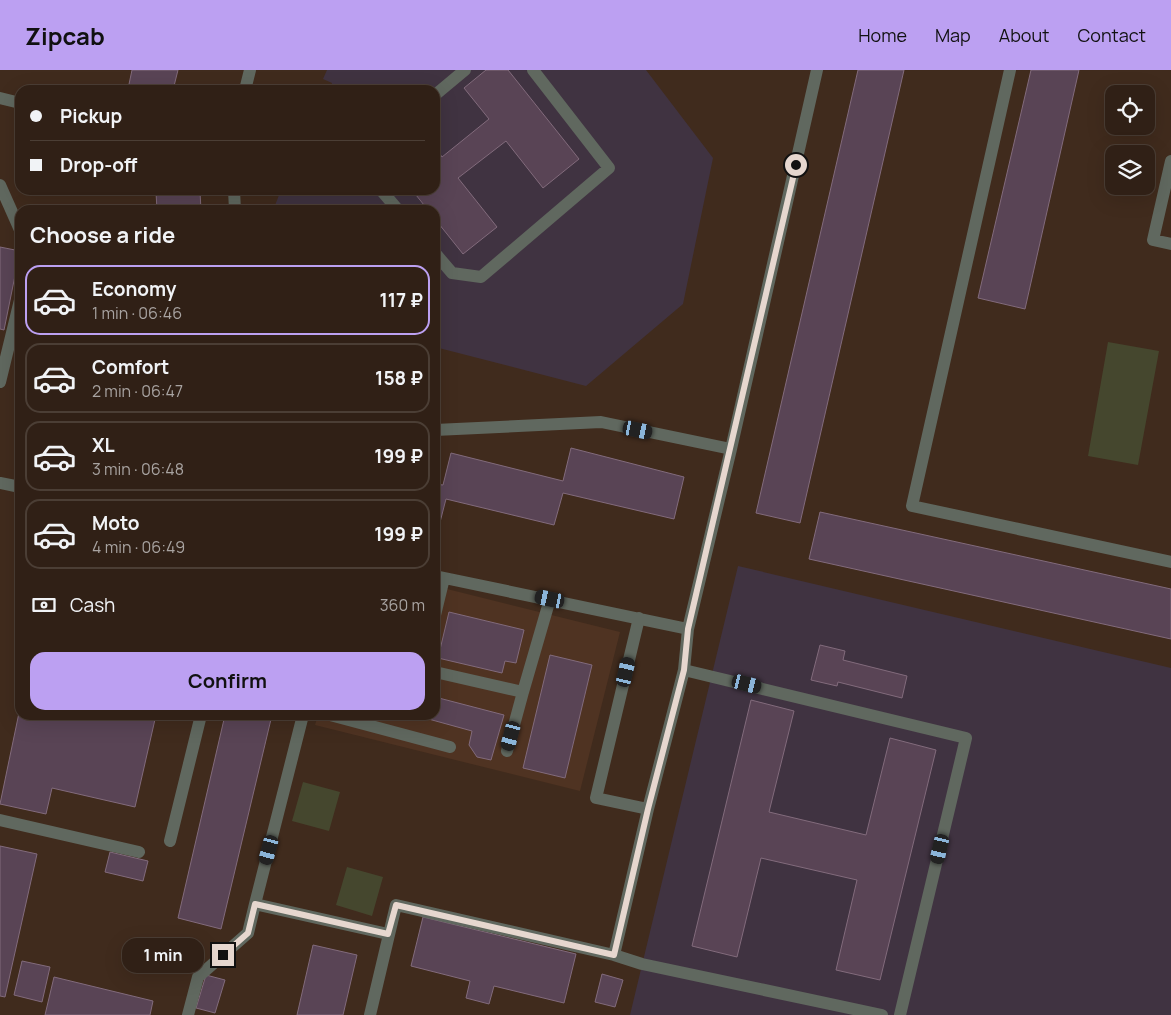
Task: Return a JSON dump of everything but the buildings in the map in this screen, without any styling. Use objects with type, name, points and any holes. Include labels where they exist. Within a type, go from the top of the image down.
[{"type":"lane","points":[[246,85],[250,70]]},
{"type":"lane","points":[[440,91],[465,70]]},
{"type":"lane","points":[[440,259],[452,273],[480,277],[609,168],[533,70]]},
{"type":"lane","points":[[614,955],[648,809],[684,670],[688,629],[817,70]]},
{"type":"lane","points":[[1010,70],[912,506],[1171,562]]},
{"type":"lane","points":[[0,98],[15,102]]},
{"type":"lane","points":[[1171,161],[1153,240],[1171,244]]},
{"type":"lane","points":[[0,185],[15,219]]},
{"type":"lane","points":[[385,195],[394,205]]},
{"type":"lane","points":[[0,382],[15,320]]},
{"type":"lane","points":[[440,430],[601,422],[731,449]]},
{"type":"lane","points":[[0,483],[15,486]]},
{"type":"lane","points":[[440,577],[688,629]]},
{"type":"lane","points":[[507,751],[550,599]]},
{"type":"lane","points":[[639,618],[596,798],[648,809]]},
{"type":"lane","points":[[684,670],[966,738],[900,1015]]},
{"type":"lane","points":[[440,673],[523,692]]},
{"type":"lane","points":[[170,841],[200,720]]},
{"type":"lane","points":[[188,1015],[198,977],[248,933],[302,720]]},
{"type":"lane","points":[[349,720],[450,747]]},
{"type":"lane","points":[[0,820],[139,852]]},
{"type":"lane","points":[[255,904],[388,934]]},
{"type":"lane","points":[[370,1015],[396,905],[614,955],[642,964],[882,1015]]},
{"type":"shaded area","points":[[327,70],[646,70],[713,158],[683,304],[586,386],[440,348],[440,205],[275,205],[279,195],[440,195],[440,85],[331,85],[332,83],[323,79]]},
{"type":"shaded area","points":[[738,566],[1171,668],[1171,1015],[630,1015]]},
{"type":"shaded area","points":[[440,587],[620,632],[580,791],[315,725],[316,720],[440,720]]},
{"type":"green space","points":[[1108,342],[1159,351],[1138,465],[1088,456]]},
{"type":"green space","points":[[303,782],[340,792],[329,831],[292,821]]},
{"type":"green space","points":[[347,867],[383,877],[372,916],[336,905]]},
{"type":"route","points":[[223,955],[248,933],[255,904],[388,934],[396,905],[614,955],[648,809],[684,670],[688,629],[796,165]]}]
